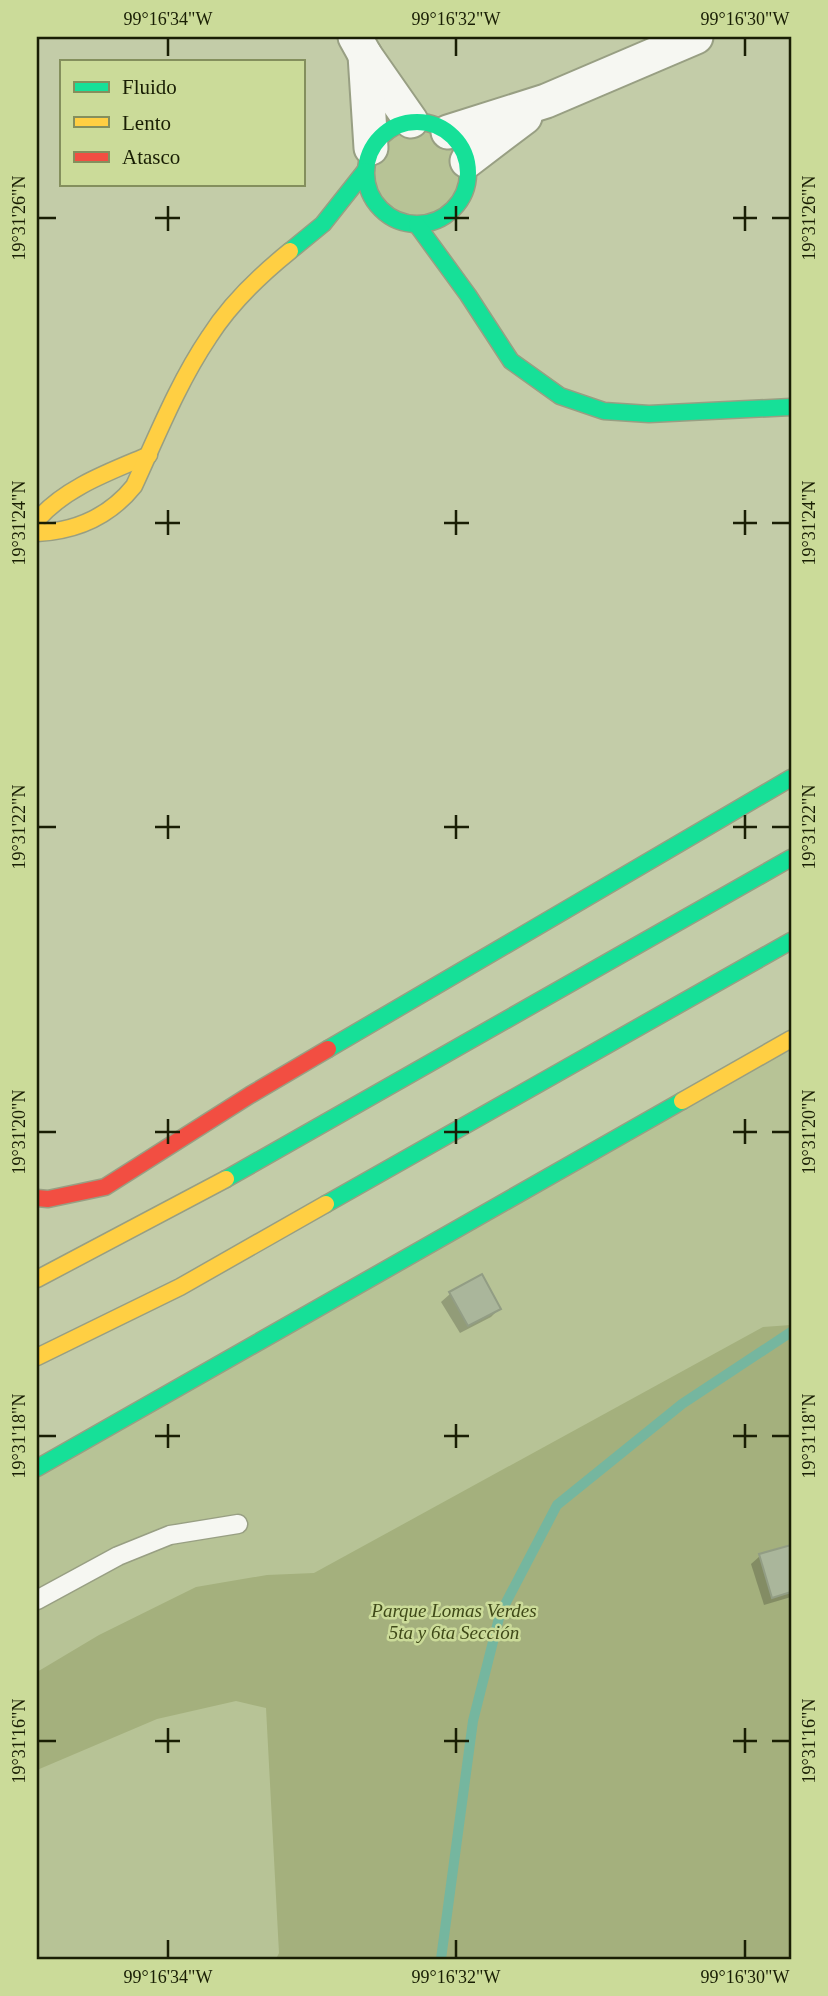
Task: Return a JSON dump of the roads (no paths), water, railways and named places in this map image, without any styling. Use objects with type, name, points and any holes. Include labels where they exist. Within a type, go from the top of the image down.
[{"type":"main road","points":[[37,533],[71,529],[90,522],[125,498],[134,486],[182,384],[209,336],[256,279],[323,224],[387,130],[411,121],[428,122],[448,132],[459,143],[467,161],[468,179],[455,215],[417,225],[378,214],[368,193],[368,159]]},
{"type":"main road","points":[[323,224],[347,220]]},
{"type":"main road","points":[[417,225],[468,295],[511,361],[561,396],[604,411],[649,414],[791,407]]},
{"type":"main road","points":[[462,258],[468,295]]},
{"type":"main road","points":[[37,520],[57,500],[75,488],[149,455]]},
{"type":"main road","points":[[37,1198],[48,1199],[105,1186],[250,1095],[791,778]]},
{"type":"main road","points":[[37,1279],[184,1203],[791,858]]},
{"type":"main road","points":[[37,1357],[192,1280],[791,941]]},
{"type":"main road","points":[[37,1468],[791,1039]]},
{"type":"street","points":[[448,132],[546,101],[696,37]]},
{"type":"street","points":[[360,46],[411,121]]},
{"type":"street","points":[[360,46],[368,159]]},
{"type":"street","points":[[467,161],[546,101]]},
{"type":"lane","points":[[37,1600],[118,1556],[170,1535],[238,1524]]},
{"type":"waterway","points":[[441,1959],[473,1721],[500,1614],[557,1505],[682,1404],[791,1332]]},
{"type":"park label","name":"Parque Lomas Verdes 5ta y 6ta Sección","points":[[454,1621]]}]
